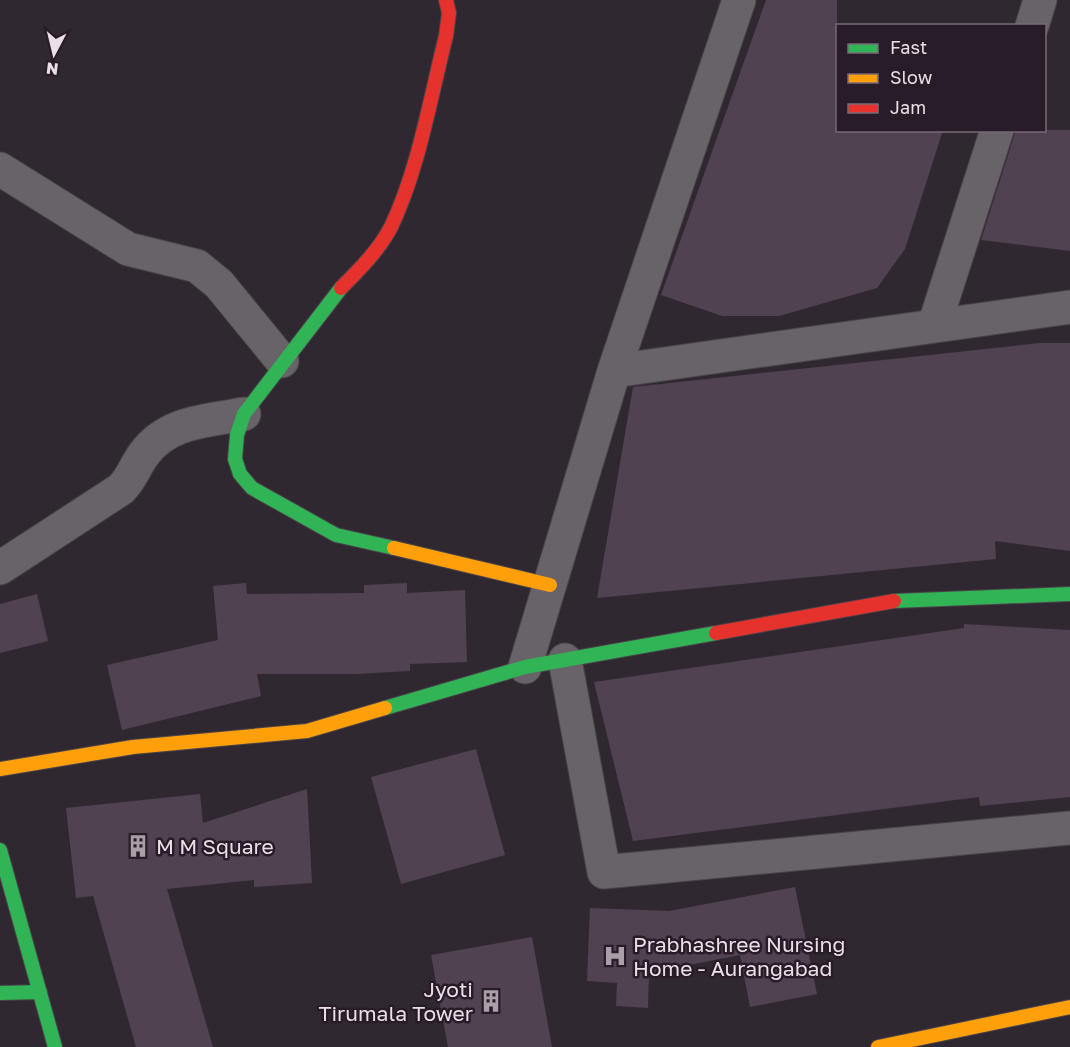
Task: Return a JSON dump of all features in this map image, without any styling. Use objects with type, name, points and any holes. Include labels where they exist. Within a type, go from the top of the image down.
[{"type":"street","points":[[446,0],[449,13],[446,36],[409,180],[390,228],[366,263],[333,296],[244,414],[235,459],[240,474],[252,488],[336,536],[550,585]]},
{"type":"street","points":[[525,667],[614,371],[739,0]]},
{"type":"street","points":[[1033,24],[1040,0]]},
{"type":"street","points":[[934,326],[996,132]]},
{"type":"street","points":[[0,169],[128,249],[197,266],[219,284],[282,361]]},
{"type":"street","points":[[614,371],[1070,307]]},
{"type":"street","points":[[0,568],[122,489],[156,438],[174,427],[244,414]]},
{"type":"street","points":[[0,769],[133,747],[307,731],[525,667],[899,600],[1070,594]]},
{"type":"street","points":[[566,660],[604,872],[1070,828]]},
{"type":"street","points":[[0,850],[55,1047]]},
{"type":"street","points":[[0,993],[40,992]]},
{"type":"street","points":[[878,1047],[1070,1007]]},
{"type":"building","points":[[766,0],[837,0],[836,132],[942,132],[905,249],[877,288],[779,316],[722,316],[661,295]]},
{"type":"building","points":[[1070,130],[1070,251],[981,240],[1015,132]]},
{"type":"building","points":[[1040,343],[1070,343],[1070,551],[995,541],[996,559],[597,598],[633,387]]},
{"type":"building","points":[[246,583],[247,594],[364,593],[364,585],[407,583],[407,593],[465,590],[467,662],[410,664],[410,671],[356,674],[257,674],[261,696],[122,730],[107,665],[218,640],[213,586]]},
{"type":"building","points":[[37,594],[48,641],[0,653],[0,604]]},
{"type":"building","points":[[964,624],[1070,630],[1070,797],[980,806],[979,797],[633,841],[594,682],[964,628]]},
{"type":"building","points":[[476,749],[505,855],[401,884],[371,777]]},
{"type":"building","points":[[307,789],[312,883],[254,887],[254,880],[167,889],[213,1047],[136,1047],[93,896],[76,898],[66,808],[200,794],[203,823]]},
{"type":"building","points":[[795,887],[817,994],[750,1007],[740,955],[649,973],[648,1008],[616,1006],[617,983],[587,981],[590,908],[669,911]]},
{"type":"building","name":"Jyoti Tirumala Tower","points":[[532,937],[552,1047],[448,1047],[431,955]]},
{"type":"traffic: fast","points":[[341,288],[244,414],[237,435],[235,459],[240,474],[252,488],[336,535],[394,548]]},
{"type":"traffic: fast","points":[[894,601],[1070,594]]},
{"type":"traffic: fast","points":[[385,708],[525,667],[716,633]]},
{"type":"traffic: fast","points":[[0,850],[55,1047]]},
{"type":"traffic: fast","points":[[0,993],[40,992]]},
{"type":"traffic: slow","points":[[394,548],[550,585]]},
{"type":"traffic: slow","points":[[0,769],[133,747],[307,731],[385,708]]},
{"type":"traffic: slow","points":[[878,1047],[1070,1007]]},
{"type":"traffic: jam","points":[[341,288],[381,244],[401,204],[429,109],[446,36],[449,13],[446,0]]},
{"type":"traffic: jam","points":[[716,633],[894,601]]},
{"type":"place","name":"M M Square","points":[[138,846]]},
{"type":"place","name":"Prabhashree Nursing Home - Aurangabad","points":[[615,956]]},
{"type":"place","name":"Jyoti Tirumala Tower","points":[[491,1001]]}]
